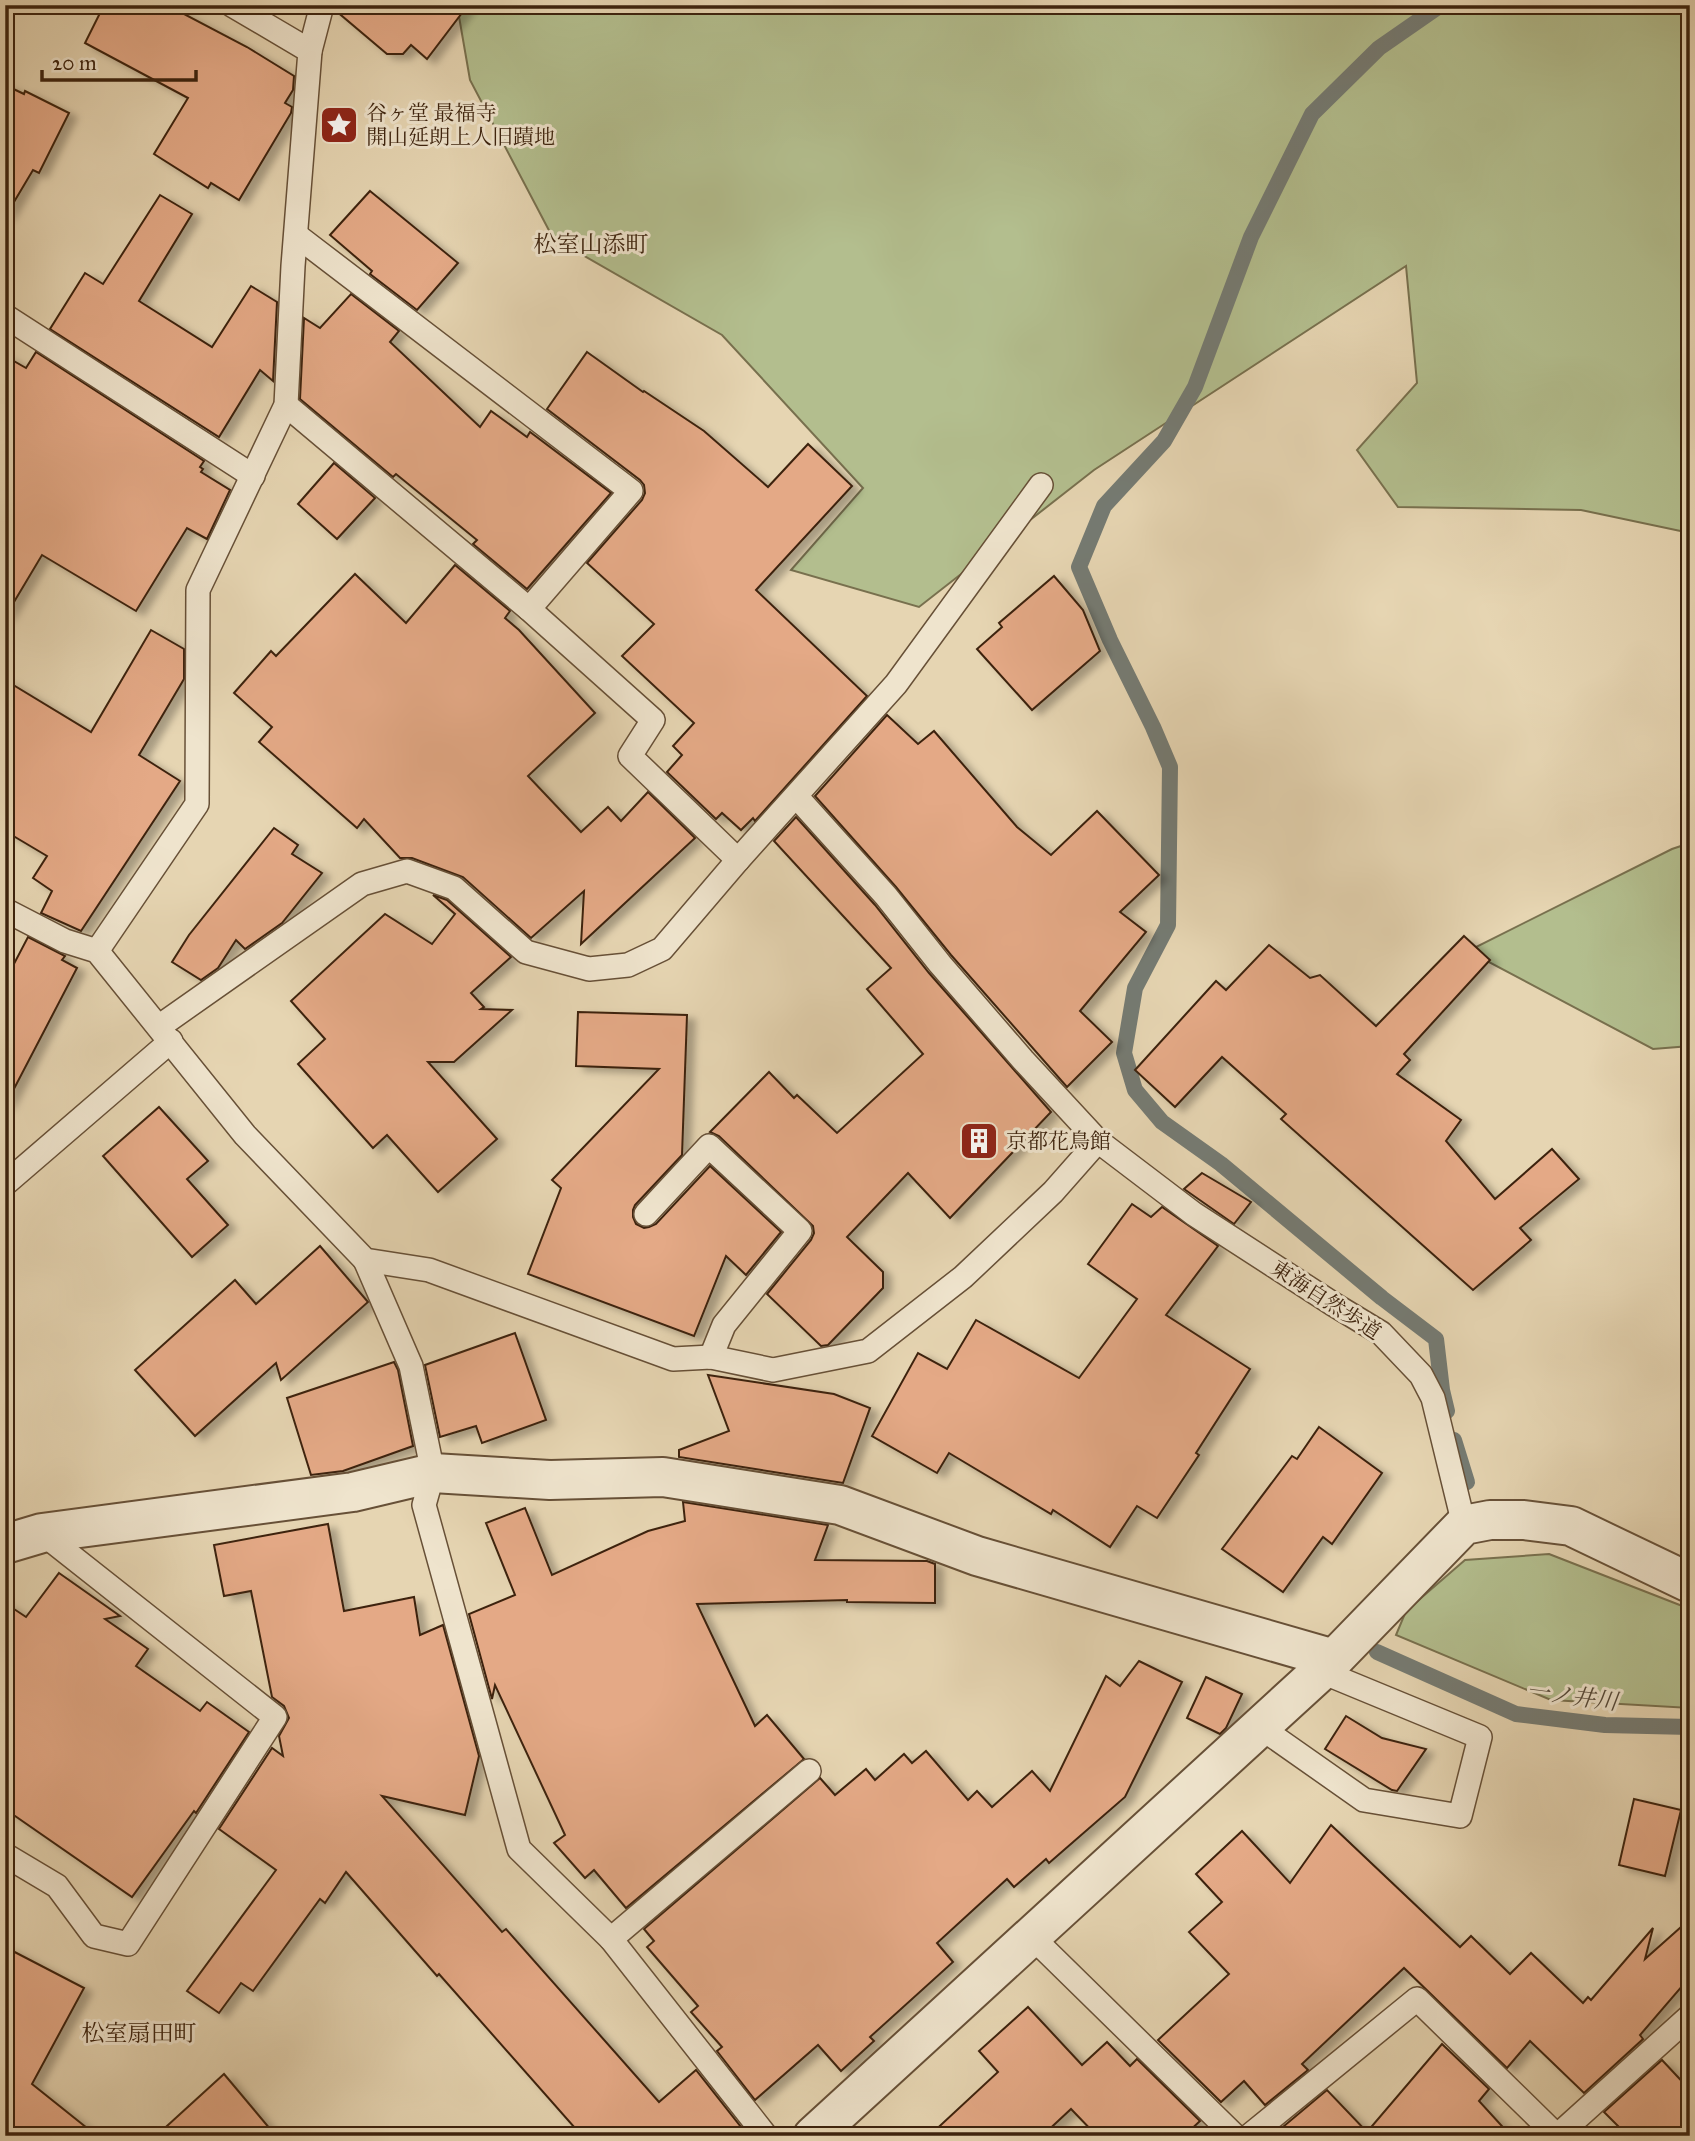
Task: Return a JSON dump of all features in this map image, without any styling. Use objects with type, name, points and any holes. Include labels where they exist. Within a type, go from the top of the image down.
[{"type":"street","points":[[5,1544],[43,1533],[353,1492],[433,1473],[550,1480],[663,1476],[840,1505],[978,1556],[1327,1665]]},
{"type":"street","points":[[813,2136],[1327,1665],[1464,1525],[1490,1520],[1524,1520],[1571,1527],[1690,1583]]},
{"type":"street","points":[[5,1562],[43,1533]]},
{"type":"lane","points":[[232,5],[310,51]]},
{"type":"lane","points":[[97,951],[198,804],[198,590],[286,405],[310,51],[322,5]]},
{"type":"lane","points":[[296,235],[631,491],[529,609]]},
{"type":"lane","points":[[5,316],[253,476]]},
{"type":"lane","points":[[286,405],[529,609],[653,720],[630,756],[738,860]]},
{"type":"lane","points":[[5,1184],[165,1034],[362,884],[407,871],[454,888],[526,952],[589,969],[628,965],[662,949],[896,684],[1041,485]]},
{"type":"lane","name":"東海自然歩道","points":[[796,796],[886,896],[940,964],[1023,1060],[1098,1141],[1194,1214],[1381,1333],[1421,1375],[1433,1398],[1464,1525]]},
{"type":"lane","points":[[5,910],[65,941],[97,951],[246,1135],[365,1260],[411,1366],[433,1473],[424,1504],[519,1849],[611,1939],[766,2136]]},
{"type":"lane","points":[[365,1260],[429,1270],[673,1359],[710,1357],[773,1370],[868,1351],[963,1277],[1053,1192],[1098,1141]]},
{"type":"lane","points":[[646,1214],[709,1146],[800,1231],[724,1325],[710,1357]]},
{"type":"lane","points":[[5,1855],[57,1886],[94,1936],[128,1944],[275,1717],[43,1533]]},
{"type":"lane","points":[[1260,1727],[1364,1800],[1460,1816],[1480,1737],[1327,1665]]},
{"type":"lane","points":[[611,1939],[808,1771]]},
{"type":"lane","points":[[1030,1936],[1235,2136]]},
{"type":"lane","points":[[1249,2136],[1417,1999],[1557,2136],[1690,2016]]},
{"type":"green space","points":[[457,5],[1690,5],[1690,533],[1581,510],[1398,507],[1357,450],[1417,383],[1406,266],[1094,470],[919,607],[791,570],[863,488],[722,335],[553,238],[470,80]]},
{"type":"green space","points":[[1690,843],[1690,1046],[1653,1049],[1468,951],[1672,849]]},
{"type":"green space","points":[[1549,1554],[1690,1609],[1690,1708],[1551,1700],[1396,1635],[1406,1611],[1465,1560]]},
{"type":"building","points":[[104,5],[167,5],[247,47],[294,76],[293,90],[285,103],[292,107],[291,113],[239,200],[211,183],[208,188],[154,154],[188,98],[85,43]]},
{"type":"building","points":[[336,5],[468,5],[427,59],[411,45],[403,54],[387,54],[335,10]]},
{"type":"building","points":[[5,85],[24,94],[25,91],[69,113],[39,173],[33,170],[5,217]]},
{"type":"building","points":[[370,191],[458,263],[417,310],[370,274],[372,271],[330,235]]},
{"type":"building","points":[[160,195],[192,214],[139,301],[212,347],[251,286],[277,302],[273,381],[260,370],[219,437],[50,329],[85,273],[103,284]]},
{"type":"building","points":[[351,294],[399,331],[390,342],[480,427],[491,411],[527,437],[530,432],[611,493],[527,589],[473,544],[477,540],[396,474],[393,477],[300,399],[304,318],[320,328]]},
{"type":"building","points":[[36,352],[204,461],[200,467],[203,469],[201,472],[230,490],[207,539],[187,528],[136,611],[42,555],[5,617],[5,356],[26,368]]},
{"type":"building","points":[[587,352],[704,431],[768,487],[808,444],[852,486],[756,590],[867,696],[755,821],[753,818],[741,830],[722,813],[716,819],[667,772],[682,755],[673,746],[694,723],[622,656],[654,624],[587,563],[642,500],[645,493],[640,480],[547,409]]},
{"type":"building","points":[[334,463],[375,498],[337,539],[298,504]]},
{"type":"building","points":[[455,565],[510,611],[505,618],[595,713],[528,776],[581,832],[608,807],[621,821],[648,792],[695,838],[581,944],[584,891],[531,938],[463,877],[412,858],[400,858],[364,819],[357,828],[259,742],[272,727],[234,693],[271,651],[276,656],[355,574],[406,623]]},
{"type":"building","points":[[1054,576],[1083,610],[1100,651],[1032,710],[977,649],[1002,627],[999,623]]},
{"type":"building","points":[[151,630],[184,649],[184,679],[139,755],[180,781],[81,931],[41,913],[52,891],[33,878],[47,856],[5,831],[5,680],[91,732]]},
{"type":"building","points":[[887,715],[918,744],[934,731],[1017,827],[1051,855],[1097,811],[1159,875],[1120,912],[1146,932],[1080,1011],[1112,1042],[1067,1087],[815,796]]},
{"type":"building","points":[[796,817],[875,905],[929,973],[1051,1112],[950,1218],[908,1173],[847,1237],[883,1272],[883,1288],[828,1345],[821,1346],[767,1294],[811,1240],[813,1226],[719,1136],[710,1132],[769,1072],[794,1098],[797,1095],[837,1133],[923,1054],[867,989],[891,968],[774,841]]},
{"type":"building","points":[[274,828],[298,845],[292,854],[322,873],[282,923],[245,949],[236,940],[218,968],[201,980],[172,962],[189,935]]},
{"type":"building","points":[[433,895],[447,900],[511,957],[471,993],[484,1007],[481,1009],[512,1010],[454,1062],[428,1062],[497,1139],[438,1192],[387,1135],[373,1148],[298,1064],[325,1039],[291,1001],[385,914],[432,944],[455,914]]},
{"type":"building","points":[[1464,936],[1490,960],[1404,1054],[1410,1060],[1397,1074],[1461,1120],[1446,1141],[1495,1199],[1552,1149],[1579,1179],[1520,1228],[1531,1240],[1473,1290],[1281,1119],[1286,1114],[1222,1057],[1175,1107],[1135,1070],[1216,981],[1226,990],[1269,945],[1310,978],[1320,975],[1376,1026]]},
{"type":"building","points":[[28,937],[65,956],[62,960],[77,968],[5,1106],[5,981]]},
{"type":"building","points":[[578,1012],[687,1015],[682,1155],[635,1205],[633,1217],[636,1224],[644,1228],[656,1224],[710,1166],[781,1232],[746,1275],[726,1256],[694,1336],[528,1274],[561,1188],[552,1180],[659,1069],[576,1066]]},
{"type":"building","points":[[159,1107],[208,1161],[187,1179],[228,1225],[192,1257],[103,1156]]},
{"type":"building","points":[[1202,1173],[1251,1202],[1234,1224],[1184,1189]]},
{"type":"building","points":[[1132,1204],[1151,1217],[1162,1207],[1218,1246],[1166,1315],[1250,1369],[1196,1453],[1199,1455],[1157,1518],[1137,1506],[1110,1547],[1053,1510],[1051,1514],[949,1453],[937,1473],[872,1436],[918,1353],[947,1369],[976,1320],[1079,1378],[1137,1299],[1088,1264]]},
{"type":"building","points":[[320,1246],[368,1302],[281,1380],[276,1363],[195,1436],[135,1370],[235,1280],[256,1304]]},
{"type":"building","points":[[515,1333],[546,1420],[482,1443],[476,1426],[440,1437],[425,1365]]},
{"type":"building","points":[[394,1362],[398,1370],[413,1446],[343,1471],[311,1475],[287,1398]]},
{"type":"building","points":[[708,1375],[834,1394],[870,1408],[843,1483],[679,1457],[679,1450],[729,1431]]},
{"type":"building","points":[[1319,1427],[1382,1473],[1332,1544],[1323,1537],[1283,1592],[1222,1549],[1292,1456],[1297,1459]]},
{"type":"building","points":[[683,1502],[828,1525],[815,1560],[927,1561],[935,1564],[935,1603],[847,1600],[697,1604],[755,1726],[767,1715],[804,1759],[626,1908],[594,1870],[585,1878],[554,1843],[565,1835],[495,1685],[492,1699],[469,1614],[515,1595],[486,1523],[525,1508],[552,1575],[648,1531],[685,1521]]},
{"type":"building","points":[[328,1524],[344,1611],[414,1597],[420,1635],[443,1625],[479,1756],[465,1815],[382,1796],[502,1932],[506,1929],[659,2102],[696,2070],[748,2136],[582,2136],[346,1872],[325,1903],[320,1899],[253,1991],[241,1983],[219,2013],[187,1991],[276,1870],[219,1829],[272,1748],[283,1756],[279,1736],[289,1718],[284,1706],[272,1697],[251,1591],[224,1596],[214,1545]]},
{"type":"building","points":[[59,1573],[120,1616],[105,1619],[148,1649],[136,1666],[200,1711],[207,1702],[249,1732],[196,1813],[194,1811],[132,1897],[5,1809],[5,1603],[26,1617]]},
{"type":"building","points":[[1139,1661],[1182,1682],[1125,1797],[1049,1863],[1046,1859],[1014,1887],[1007,1879],[937,1943],[953,1962],[870,2037],[874,2041],[841,2071],[818,2045],[755,2100],[717,2051],[722,2047],[691,2012],[698,2006],[647,1947],[654,1941],[644,1929],[820,1778],[835,1795],[866,1769],[875,1780],[904,1754],[912,1763],[926,1751],[968,1800],[977,1791],[992,1807],[1032,1771],[1050,1791],[1106,1676],[1120,1686]]},
{"type":"building","points":[[1206,1677],[1242,1694],[1226,1728],[1220,1734],[1187,1718]]},
{"type":"building","points":[[1346,1716],[1382,1738],[1426,1749],[1397,1791],[1325,1749]]},
{"type":"building","points":[[1634,1799],[1681,1810],[1665,1876],[1619,1865]]},
{"type":"building","points":[[1331,1825],[1460,1947],[1471,1936],[1510,1974],[1531,1953],[1583,2003],[1588,1997],[1591,2000],[1653,1928],[1645,1959],[1690,1919],[1690,1977],[1640,2035],[1643,2039],[1584,2093],[1530,2041],[1507,2068],[1404,1968],[1302,2064],[1308,2070],[1265,2105],[1244,2081],[1221,2102],[1158,2040],[1229,1974],[1189,1932],[1222,1902],[1196,1874],[1242,1831],[1290,1883]]},
{"type":"building","points":[[5,1947],[84,1988],[32,2084],[97,2136],[5,2136]]},
{"type":"building","points":[[1028,2007],[1082,2065],[1107,2042],[1130,2066],[1137,2059],[1200,2121],[1184,2136],[1097,2136],[1071,2109],[1042,2136],[929,2136],[998,2072],[979,2051]]},
{"type":"building","points":[[1442,2044],[1489,2089],[1479,2101],[1511,2136],[1293,2136],[1284,2126],[1327,2090],[1367,2132]]},
{"type":"building","points":[[1662,2060],[1690,2090],[1690,2136],[1628,2136],[1604,2112]]},
{"type":"building","points":[[224,2074],[276,2136],[156,2136]]},
{"type":"waterway","points":[[1441,5],[1379,48],[1312,114],[1251,237],[1195,387],[1164,441],[1104,506],[1079,567],[1170,767],[1168,925],[1135,988],[1124,1053],[1135,1090],[1162,1122],[1221,1164],[1382,1298],[1436,1339],[1447,1411]]},
{"type":"waterway","points":[[1454,1440],[1467,1482]]},
{"type":"waterway","name":"一ノ井川","points":[[1377,1652],[1516,1714],[1605,1725],[1690,1727]]},
{"type":"place","name":"谷ヶ堂 最福寺 開山延朗上人旧蹟地","points":[[339,125]]},
{"type":"place","name":"京都花鳥館","points":[[979,1141]]},
{"type":"district","name":"松室山添町","points":[[591,244]]},
{"type":"district","name":"松室扇田町","points":[[139,2033]]}]
